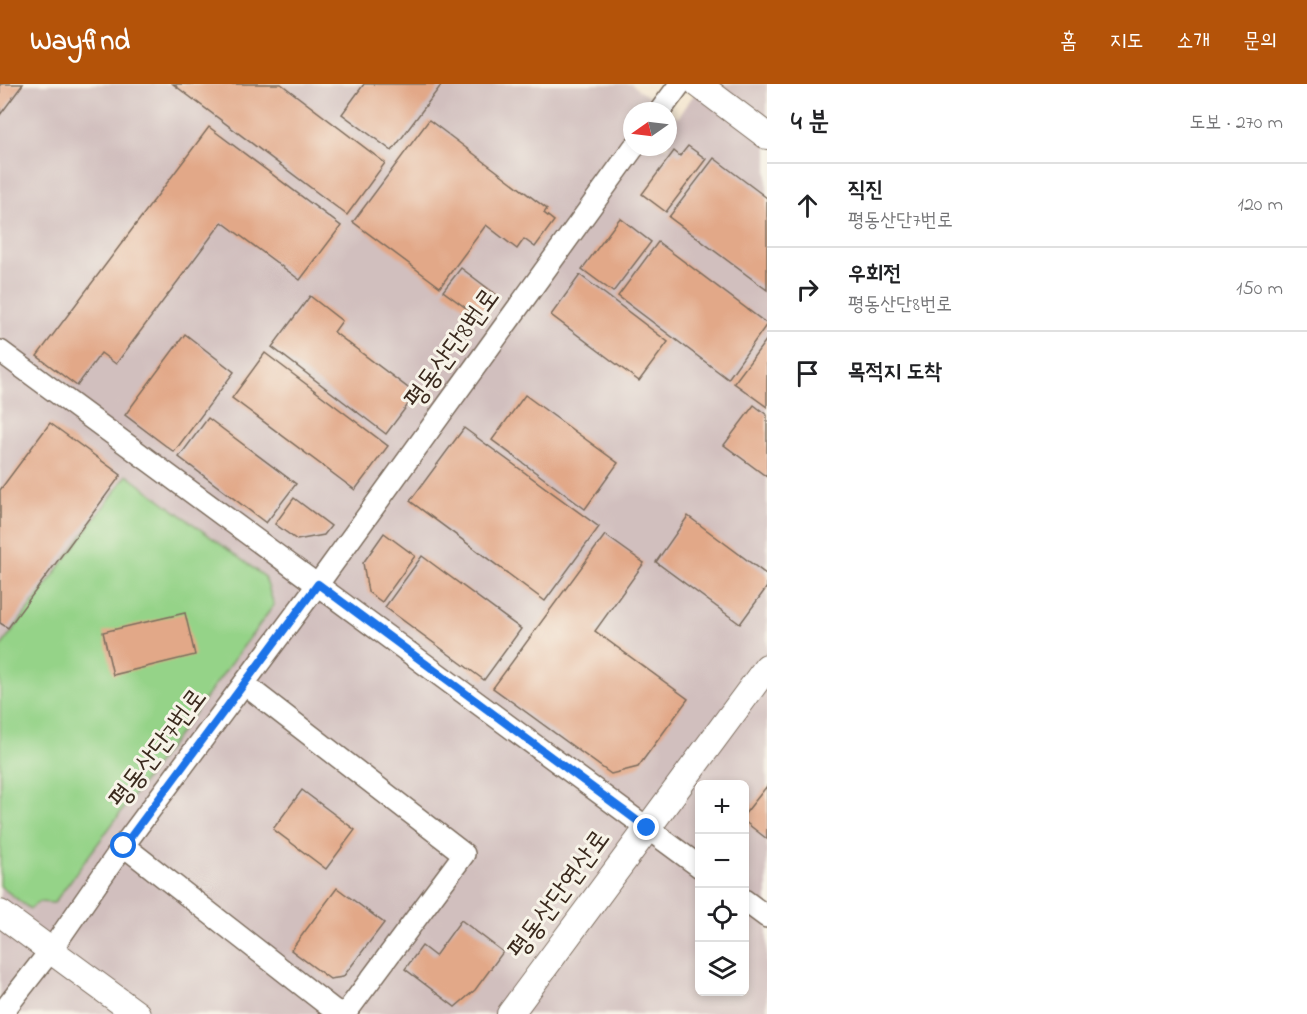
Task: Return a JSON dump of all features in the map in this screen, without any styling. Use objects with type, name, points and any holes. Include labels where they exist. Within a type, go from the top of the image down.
[{"type":"street","points":[[667,102],[680,84]]},
{"type":"street","points":[[698,84],[767,136]]},
{"type":"street","name":"평동산단8번로","points":[[318,584],[627,156]]},
{"type":"street","points":[[0,351],[695,864]]},
{"type":"street","name":"평동산단7번로","points":[[1,1014],[51,950],[124,846],[318,584]]},
{"type":"street","name":"평동산단연산로","points":[[510,1014],[767,667]]},
{"type":"street","points":[[244,684],[464,854],[345,1014]]},
{"type":"street","points":[[124,846],[339,1014]]},
{"type":"street","points":[[749,903],[767,916]]},
{"type":"street","points":[[0,913],[137,1014]]},
{"type":"shaded area","points":[[0,84],[631,84],[655,102],[623,102],[623,156],[677,156],[677,117],[701,84],[767,84],[767,1014],[0,1014]]},
{"type":"green space","points":[[127,475],[265,577],[274,605],[54,903],[38,902],[30,909],[0,886],[0,648]]},
{"type":"building","points":[[0,84],[23,84],[0,115]]},
{"type":"building","points":[[173,84],[281,84],[385,163],[347,215]]},
{"type":"building","points":[[364,84],[442,84],[392,151],[342,114]]},
{"type":"building","points":[[429,120],[547,209],[544,213],[554,221],[535,247],[524,239],[517,249],[486,225],[440,287],[353,222]]},
{"type":"building","points":[[209,127],[341,226],[300,280],[222,222],[116,364],[101,353],[77,386],[37,356]]},
{"type":"building","points":[[688,146],[706,159],[666,212],[642,194],[670,156],[677,156],[677,154],[680,156]]},
{"type":"building","points":[[714,158],[767,198],[767,290],[669,217]]},
{"type":"building","points":[[620,218],[651,242],[613,292],[582,269]]},
{"type":"building","points":[[658,242],[767,324],[728,379],[618,296]]},
{"type":"building","points":[[461,268],[498,296],[481,319],[443,291]]},
{"type":"building","points":[[580,275],[668,342],[639,381],[551,315]]},
{"type":"building","points":[[310,296],[342,321],[334,332],[416,394],[386,434],[272,347]]},
{"type":"building","points":[[185,334],[234,372],[174,452],[125,415]]},
{"type":"building","points":[[767,339],[767,407],[734,383]]},
{"type":"building","points":[[265,353],[388,446],[355,490],[232,398]]},
{"type":"building","points":[[525,395],[618,463],[585,509],[492,440]]},
{"type":"building","points":[[754,405],[767,415],[767,477],[724,445]]},
{"type":"building","points":[[208,418],[296,484],[266,523],[179,457]]},
{"type":"building","points":[[50,423],[121,475],[8,628],[0,623],[0,490]]},
{"type":"building","points":[[464,428],[599,527],[545,601],[410,501]]},
{"type":"building","points":[[294,498],[331,526],[324,535],[297,540],[275,524]]},
{"type":"building","points":[[688,516],[767,575],[767,587],[740,624],[656,562]]},
{"type":"building","points":[[384,533],[415,556],[382,602],[368,592],[363,563]]},
{"type":"building","points":[[605,535],[644,563],[595,631],[688,699],[638,767],[611,774],[493,688]]},
{"type":"building","points":[[422,556],[521,629],[484,680],[385,607]]},
{"type":"building","points":[[185,613],[195,655],[113,675],[103,632]]},
{"type":"building","points":[[767,786],[767,839],[749,825],[749,809]]},
{"type":"building","points":[[302,790],[355,830],[326,869],[273,829]]},
{"type":"building","points":[[337,888],[384,923],[343,977],[330,979],[291,950]]},
{"type":"building","points":[[461,920],[503,952],[475,990],[455,1007],[405,969],[422,946],[435,956]]},
{"type":"route","points":[[124,846],[318,584],[647,828]]}]
